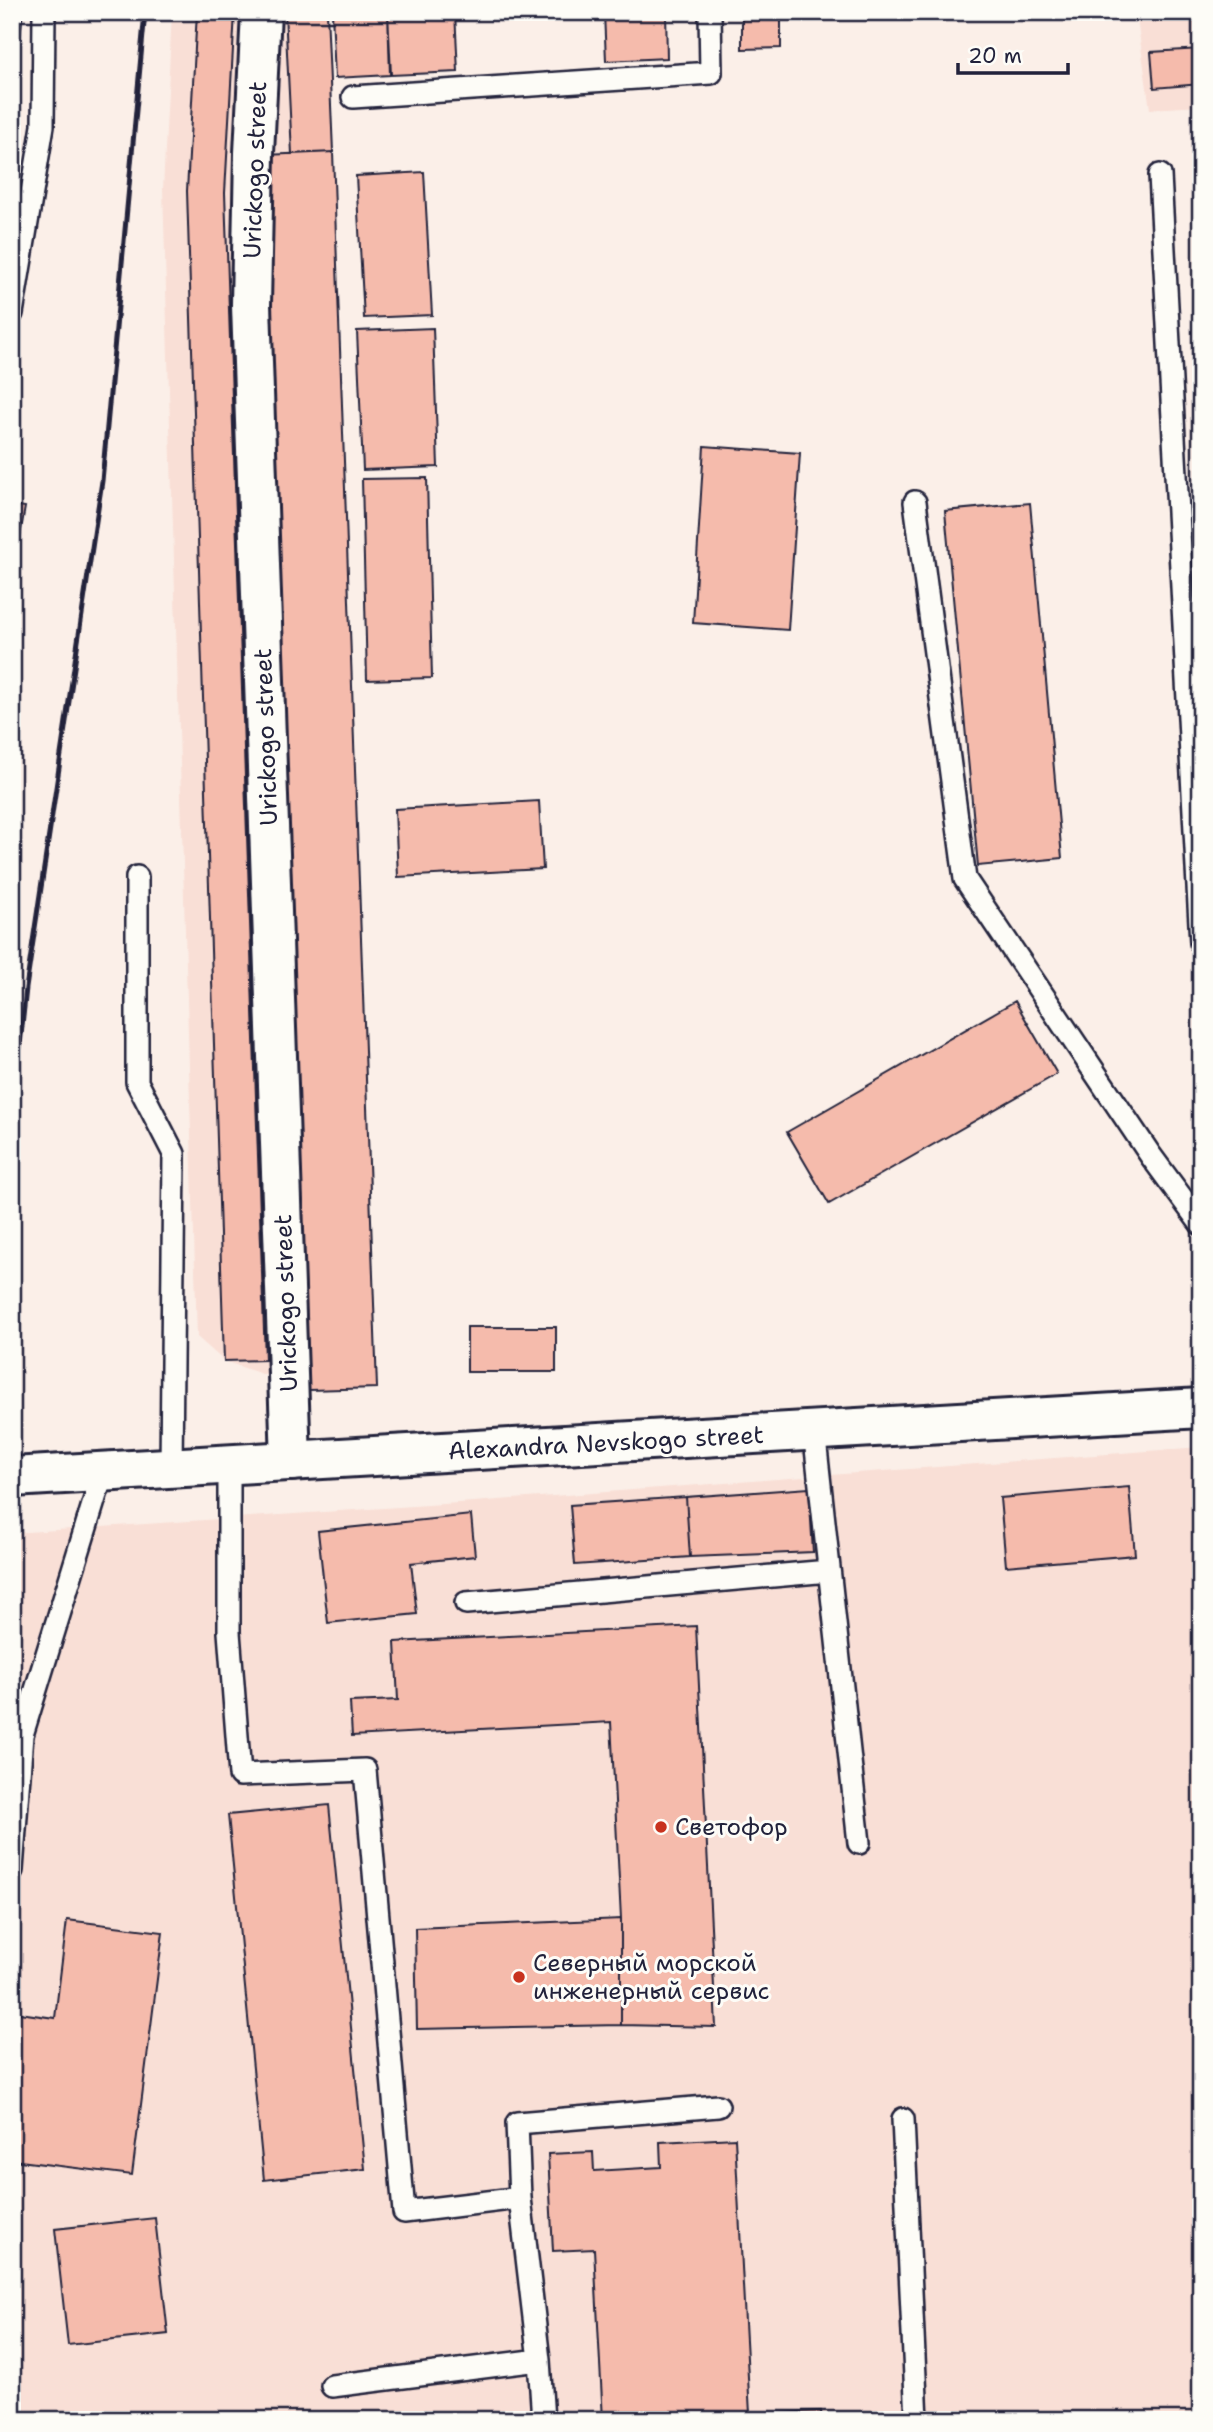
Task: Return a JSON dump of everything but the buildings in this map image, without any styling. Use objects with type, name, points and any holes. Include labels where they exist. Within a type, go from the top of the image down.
[{"type":"street","name":"Urickogo street","points":[[261,12],[254,153],[251,306],[291,1461]]},
{"type":"street","name":"Alexandra Nevskogo street","points":[[12,1477],[1201,1408]]},
{"type":"lane","points":[[12,313],[43,126],[44,12]]},
{"type":"lane","points":[[354,97],[711,73],[710,12]]},
{"type":"lane","points":[[1160,175],[1199,861],[1201,943]]},
{"type":"lane","points":[[915,502],[965,879],[1151,1156],[1201,1224]]},
{"type":"lane","points":[[137,877],[137,1082],[174,1154],[171,1468]]},
{"type":"lane","points":[[814,1430],[859,1843]]},
{"type":"lane","points":[[229,1466],[229,1632],[240,1774],[365,1770],[404,2212],[520,2198]]},
{"type":"lane","points":[[12,1870],[22,1735],[103,1472]]},
{"type":"lane","points":[[466,1603],[829,1571]]},
{"type":"lane","points":[[543,2420],[539,2360],[520,2198],[517,2123],[718,2106]]},
{"type":"lane","points":[[903,2119],[917,2420]]},
{"type":"lane","points":[[332,2386],[539,2360]]},
{"type":"shaded area","points":[[172,12],[327,12],[377,1388],[309,1390],[224,1361],[197,1337],[163,189]]},
{"type":"shaded area","points":[[1136,12],[1201,12],[1201,106],[1150,109]]},
{"type":"shaded area","points":[[1201,1447],[1201,2420],[12,2420],[12,1533],[473,1502]]},
{"type":"railway","points":[[12,1122],[26,988],[102,481],[145,12]]},
{"type":"place","name":"Светофор","points":[[661,1827]]},
{"type":"place","name":"Северный морской инженерный сервис","points":[[519,1977]]}]
